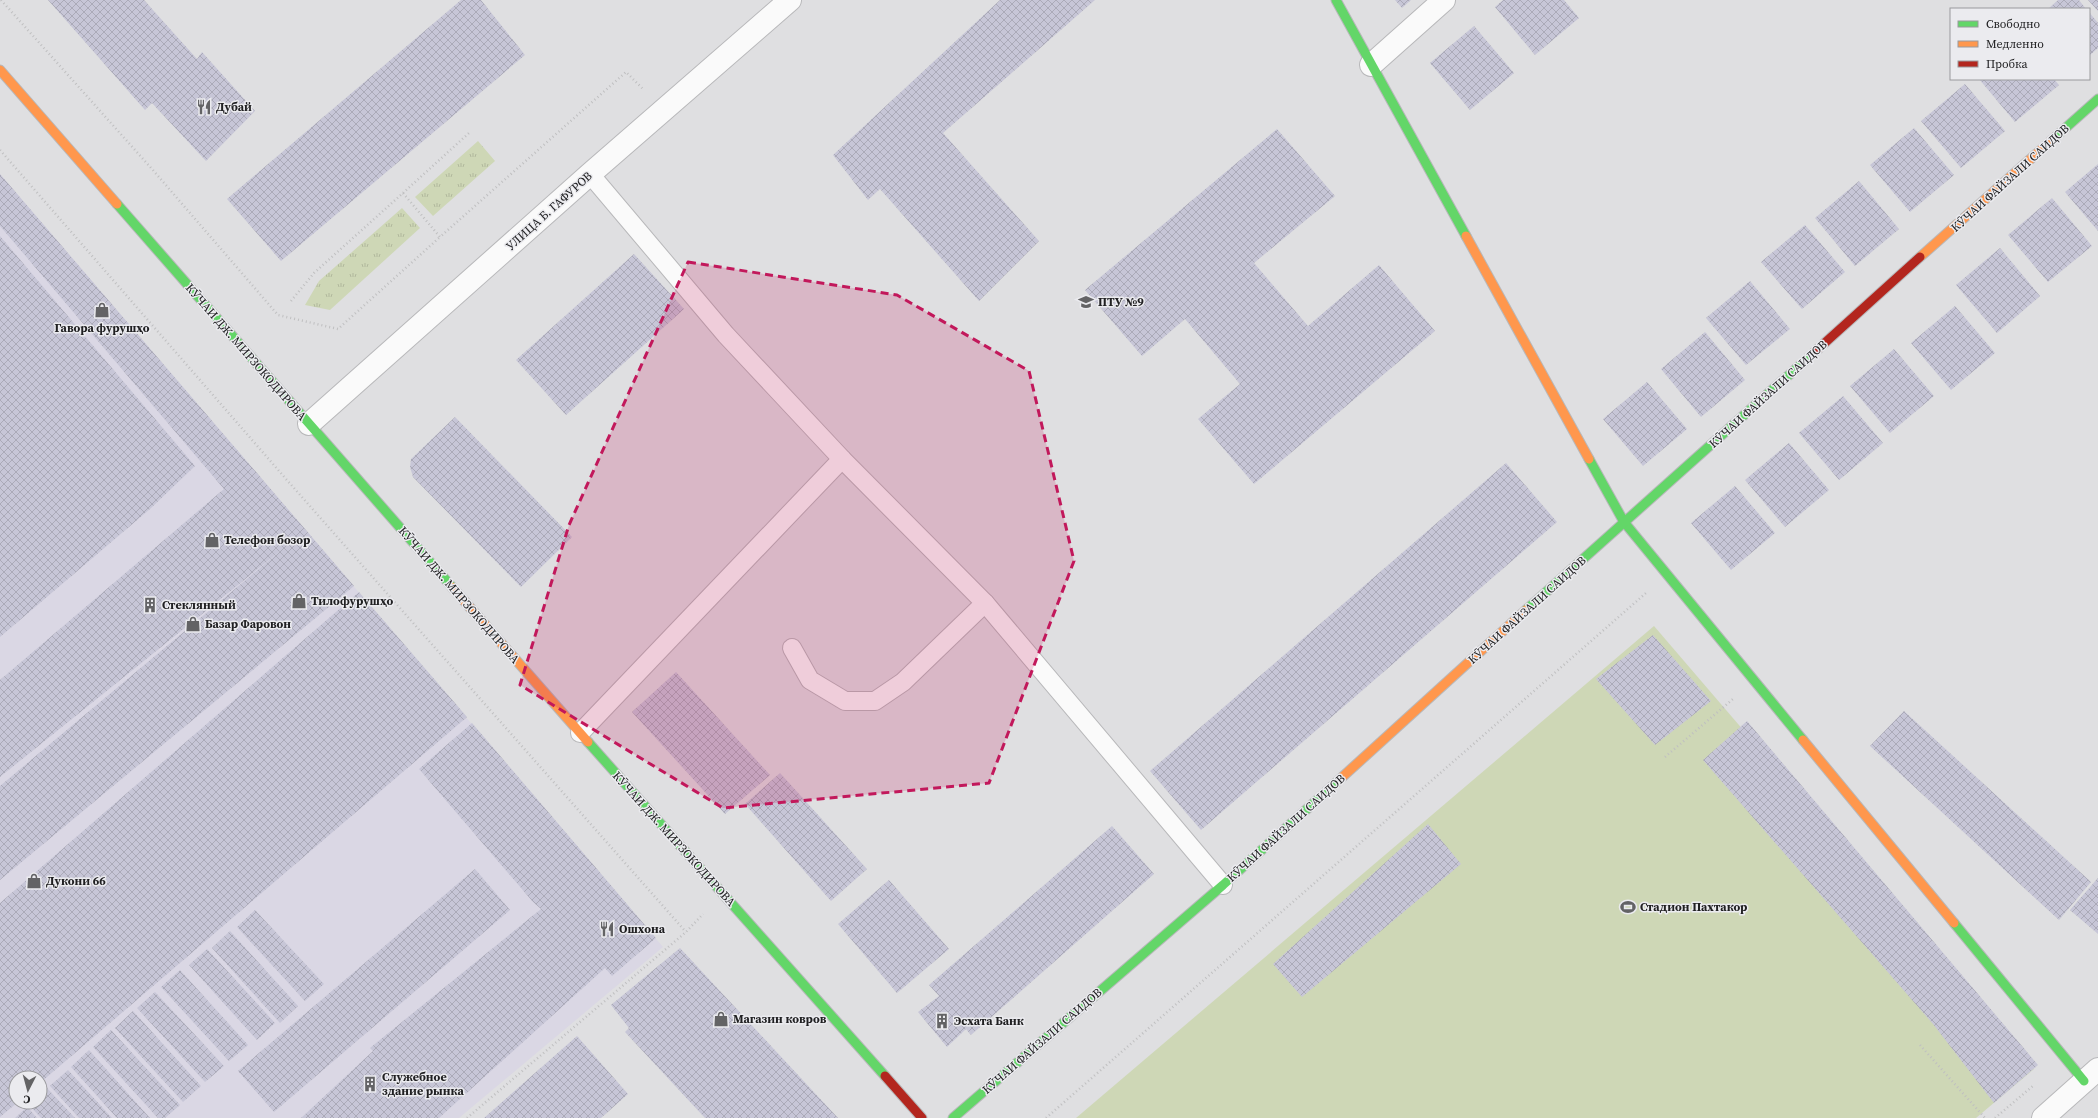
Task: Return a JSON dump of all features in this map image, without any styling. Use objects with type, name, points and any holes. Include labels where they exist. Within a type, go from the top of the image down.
[{"type":"street","name":"УЛИЦА Б. ГАФУРОВ","points":[[309,424],[590,174],[790,0]]},
{"type":"street","points":[[1336,0],[1624,522],[1755,681],[2091,1075],[2043,1118]]},
{"type":"street","points":[[1371,65],[1444,0]]},
{"type":"street","name":"КӮЧАИ ДЖ. МИРЗОКОДИРОВА","points":[[0,70],[580,733],[919,1117]]},
{"type":"street","name":"КӮЧАИ ФАЙЗАЛИ САИДОВ","points":[[953,1118],[1223,885],[1624,522],[2098,99]]},
{"type":"lane","points":[[590,174],[726,335],[842,459],[985,603],[1223,885]]},
{"type":"lane","points":[[580,733],[842,459]]},
{"type":"lane","points":[[792,648],[810,680],[846,702],[875,701],[903,682],[985,603]]},
{"type":"path","points":[[1,0],[152,169],[278,315],[338,329],[626,72],[663,110]]},
{"type":"path","points":[[291,301],[314,273],[469,133]]},
{"type":"path","points":[[0,150],[286,479],[686,932]]},
{"type":"path","points":[[402,192],[440,237]]},
{"type":"path","points":[[1046,1118],[1650,590]]},
{"type":"path","points":[[1665,757],[1755,681]]},
{"type":"path","points":[[467,1118],[686,932],[722,893]]},
{"type":"path","points":[[1920,1045],[1985,1118]]},
{"type":"path","points":[[1995,1118],[2037,1083]]},
{"type":"highlighted area","points":[[688,262],[897,295],[1029,371],[1074,561],[989,783],[723,808],[520,685],[569,525]]},
{"type":"shaded area","name":"Базар Фаровон","points":[[0,174],[663,947],[459,1118],[0,1118]]},
{"type":"green space","points":[[478,141],[495,161],[433,216],[415,197]]},
{"type":"green space","points":[[402,208],[420,228],[330,310],[305,305],[319,281]]},
{"type":"green space","points":[[1654,626],[2034,1069],[1976,1118],[1076,1118]]},
{"type":"building","points":[[48,0],[144,0],[197,59],[202,52],[255,111],[206,161],[152,103],[145,110]]},
{"type":"building","points":[[461,0],[481,0],[525,55],[281,261],[227,199]]},
{"type":"building","points":[[1000,0],[1095,0],[943,133],[1039,241],[979,301],[880,189],[868,200],[833,155]]},
{"type":"building","points":[[1395,0],[1411,0],[1402,8]]},
{"type":"building","points":[[1503,0],[1564,0],[1579,18],[1535,55],[1495,7]]},
{"type":"building","points":[[2058,0],[2079,0],[2085,8],[2049,8]]},
{"type":"building","points":[[2088,0],[2098,0],[2098,11]]},
{"type":"building","points":[[2090,13],[2098,23],[2098,48],[2090,55]]},
{"type":"building","points":[[1474,26],[1514,73],[1470,110],[1430,63]]},
{"type":"building","points":[[1980,80],[2055,80],[2059,85],[2015,122]]},
{"type":"building","points":[[1965,84],[2005,131],[1961,168],[1921,121]]},
{"type":"building","points":[[1914,128],[1954,175],[1910,212],[1870,165]]},
{"type":"building","points":[[1277,129],[1335,196],[1254,263],[1308,326],[1379,265],[1435,331],[1254,484],[1198,419],[1240,384],[1185,319],[1142,356],[1085,290]]},
{"type":"building","points":[[2098,164],[2098,231],[2065,192]]},
{"type":"building","points":[[0,174],[354,586],[0,880],[0,786],[285,547],[0,777],[0,680],[224,489],[0,226]]},
{"type":"building","points":[[1859,181],[1899,229],[1855,266],[1815,218]]},
{"type":"building","points":[[2052,198],[2092,246],[2048,282],[2008,235]]},
{"type":"building","points":[[1805,225],[1845,272],[1802,309],[1761,262]]},
{"type":"building","points":[[0,236],[195,466],[150,509],[0,637]]},
{"type":"building","points":[[2000,248],[2040,296],[1997,333],[1956,285]]},
{"type":"building","points":[[634,254],[684,309],[566,415],[516,360]]},
{"type":"building","points":[[1750,281],[1790,329],[1746,365],[1706,318]]},
{"type":"building","points":[[1955,306],[1995,353],[1951,390],[1911,343]]},
{"type":"building","points":[[1705,332],[1745,380],[1701,417],[1661,369]]},
{"type":"building","points":[[1894,349],[1934,396],[1890,433],[1850,386]]},
{"type":"building","points":[[1647,382],[1687,429],[1643,466],[1603,419]]},
{"type":"building","points":[[1843,396],[1883,443],[1839,480],[1799,433]]},
{"type":"building","points":[[455,417],[572,537],[521,587],[413,477],[410,467],[411,459]]},
{"type":"building","points":[[1789,443],[1829,490],[1785,527],[1745,480]]},
{"type":"building","points":[[1506,463],[1557,522],[1201,830],[1150,771]]},
{"type":"building","points":[[1735,486],[1775,533],[1731,570],[1691,523]]},
{"type":"building","points":[[359,592],[467,717],[48,1076],[48,1070],[8,1070],[8,1110],[0,1117],[0,903]]},
{"type":"building","points":[[1653,635],[1711,701],[1655,745],[1596,679]]},
{"type":"building","points":[[676,672],[770,775],[725,814],[632,712]]},
{"type":"building","points":[[1904,711],[2091,882],[2059,920],[1870,746]]},
{"type":"building","points":[[1747,721],[2038,1065],[1994,1103],[1933,1024],[1703,760]]},
{"type":"building","points":[[472,723],[656,938],[612,976],[605,968],[439,1118],[301,1118],[373,1051],[370,1048],[541,909],[533,902],[419,769]]},
{"type":"building","points":[[780,773],[867,869],[831,901],[745,804]]},
{"type":"building","points":[[1428,824],[1461,864],[1302,997],[1273,964]]},
{"type":"building","points":[[1112,826],[1154,874],[971,1035],[966,1029],[947,1047],[918,1012],[939,996],[929,985]]},
{"type":"building","points":[[475,869],[510,910],[274,1112],[238,1071]]},
{"type":"building","points":[[2098,878],[2098,934],[2070,910]]},
{"type":"building","points":[[889,880],[949,949],[897,993],[838,924]]},
{"type":"building","points":[[255,910],[324,984],[305,1001],[237,927]]},
{"type":"building","points":[[230,931],[298,1006],[280,1023],[212,948]]},
{"type":"building","points":[[680,948],[838,1118],[705,1118],[625,1032],[629,1028],[611,1005]]},
{"type":"building","points":[[207,949],[275,1023],[257,1040],[189,965]]},
{"type":"building","points":[[180,970],[248,1045],[229,1061],[161,987]]},
{"type":"building","points":[[155,992],[224,1066],[205,1082],[137,1008]]},
{"type":"building","points":[[133,1011],[201,1086],[183,1102],[115,1028]]},
{"type":"building","points":[[111,1030],[180,1105],[165,1118],[158,1118],[93,1047]]},
{"type":"building","points":[[577,1036],[628,1094],[601,1118],[484,1118]]},
{"type":"building","points":[[89,1050],[150,1118],[117,1118],[71,1067]]},
{"type":"building","points":[[68,1070],[112,1118],[79,1118],[50,1086]]},
{"type":"building","points":[[48,1089],[75,1118],[41,1118],[34,1110],[48,1110]]},
{"type":"building","points":[[24,1110],[30,1110],[37,1118],[15,1118]]},
{"type":"traffic: fast","points":[[1336,0],[1466,236]]},
{"type":"traffic: fast","points":[[2052,140],[2098,99]]},
{"type":"traffic: fast","points":[[117,204],[452,587]]},
{"type":"traffic: fast","points":[[1526,610],[1818,349]]},
{"type":"traffic: fast","points":[[1589,459],[1624,522],[1803,740]]},
{"type":"traffic: fast","points":[[588,742],[885,1076]]},
{"type":"traffic: fast","points":[[953,1118],[1223,885],[1339,780]]},
{"type":"traffic: fast","points":[[1954,923],[2084,1081]]},
{"type":"traffic: slow","points":[[0,70],[117,204]]},
{"type":"traffic: slow","points":[[1920,257],[2052,140]]},
{"type":"traffic: slow","points":[[1466,236],[1589,459]]},
{"type":"traffic: slow","points":[[452,587],[588,742]]},
{"type":"traffic: slow","points":[[1339,780],[1526,610]]},
{"type":"traffic: slow","points":[[1803,740],[1954,923]]},
{"type":"traffic: jam","points":[[1818,349],[1920,257]]},
{"type":"traffic: jam","points":[[885,1076],[922,1118]]},
{"type":"place","name":"Дубай","points":[[204,107]]},
{"type":"place","name":"ПТУ №9","points":[[1086,302]]},
{"type":"place","name":"Гавора фурушҳо","points":[[102,310]]},
{"type":"place","name":"Телефон бозор","points":[[212,540]]},
{"type":"place","name":"Тилофурушҳо","points":[[299,601]]},
{"type":"place","name":"Стеклянный","points":[[150,605]]},
{"type":"place","name":"Базар Фаровон","points":[[193,624]]},
{"type":"place","name":"Дукони 66","points":[[34,881]]},
{"type":"place","name":"Стадион Пахтакор","points":[[1628,907]]},
{"type":"place","name":"Ошхона","points":[[607,929]]},
{"type":"place","name":"Магазин ковров","points":[[721,1019]]},
{"type":"place","name":"Эсхата Банк","points":[[942,1021]]},
{"type":"place","name":"Служебное здание рынка","points":[[370,1084]]}]
